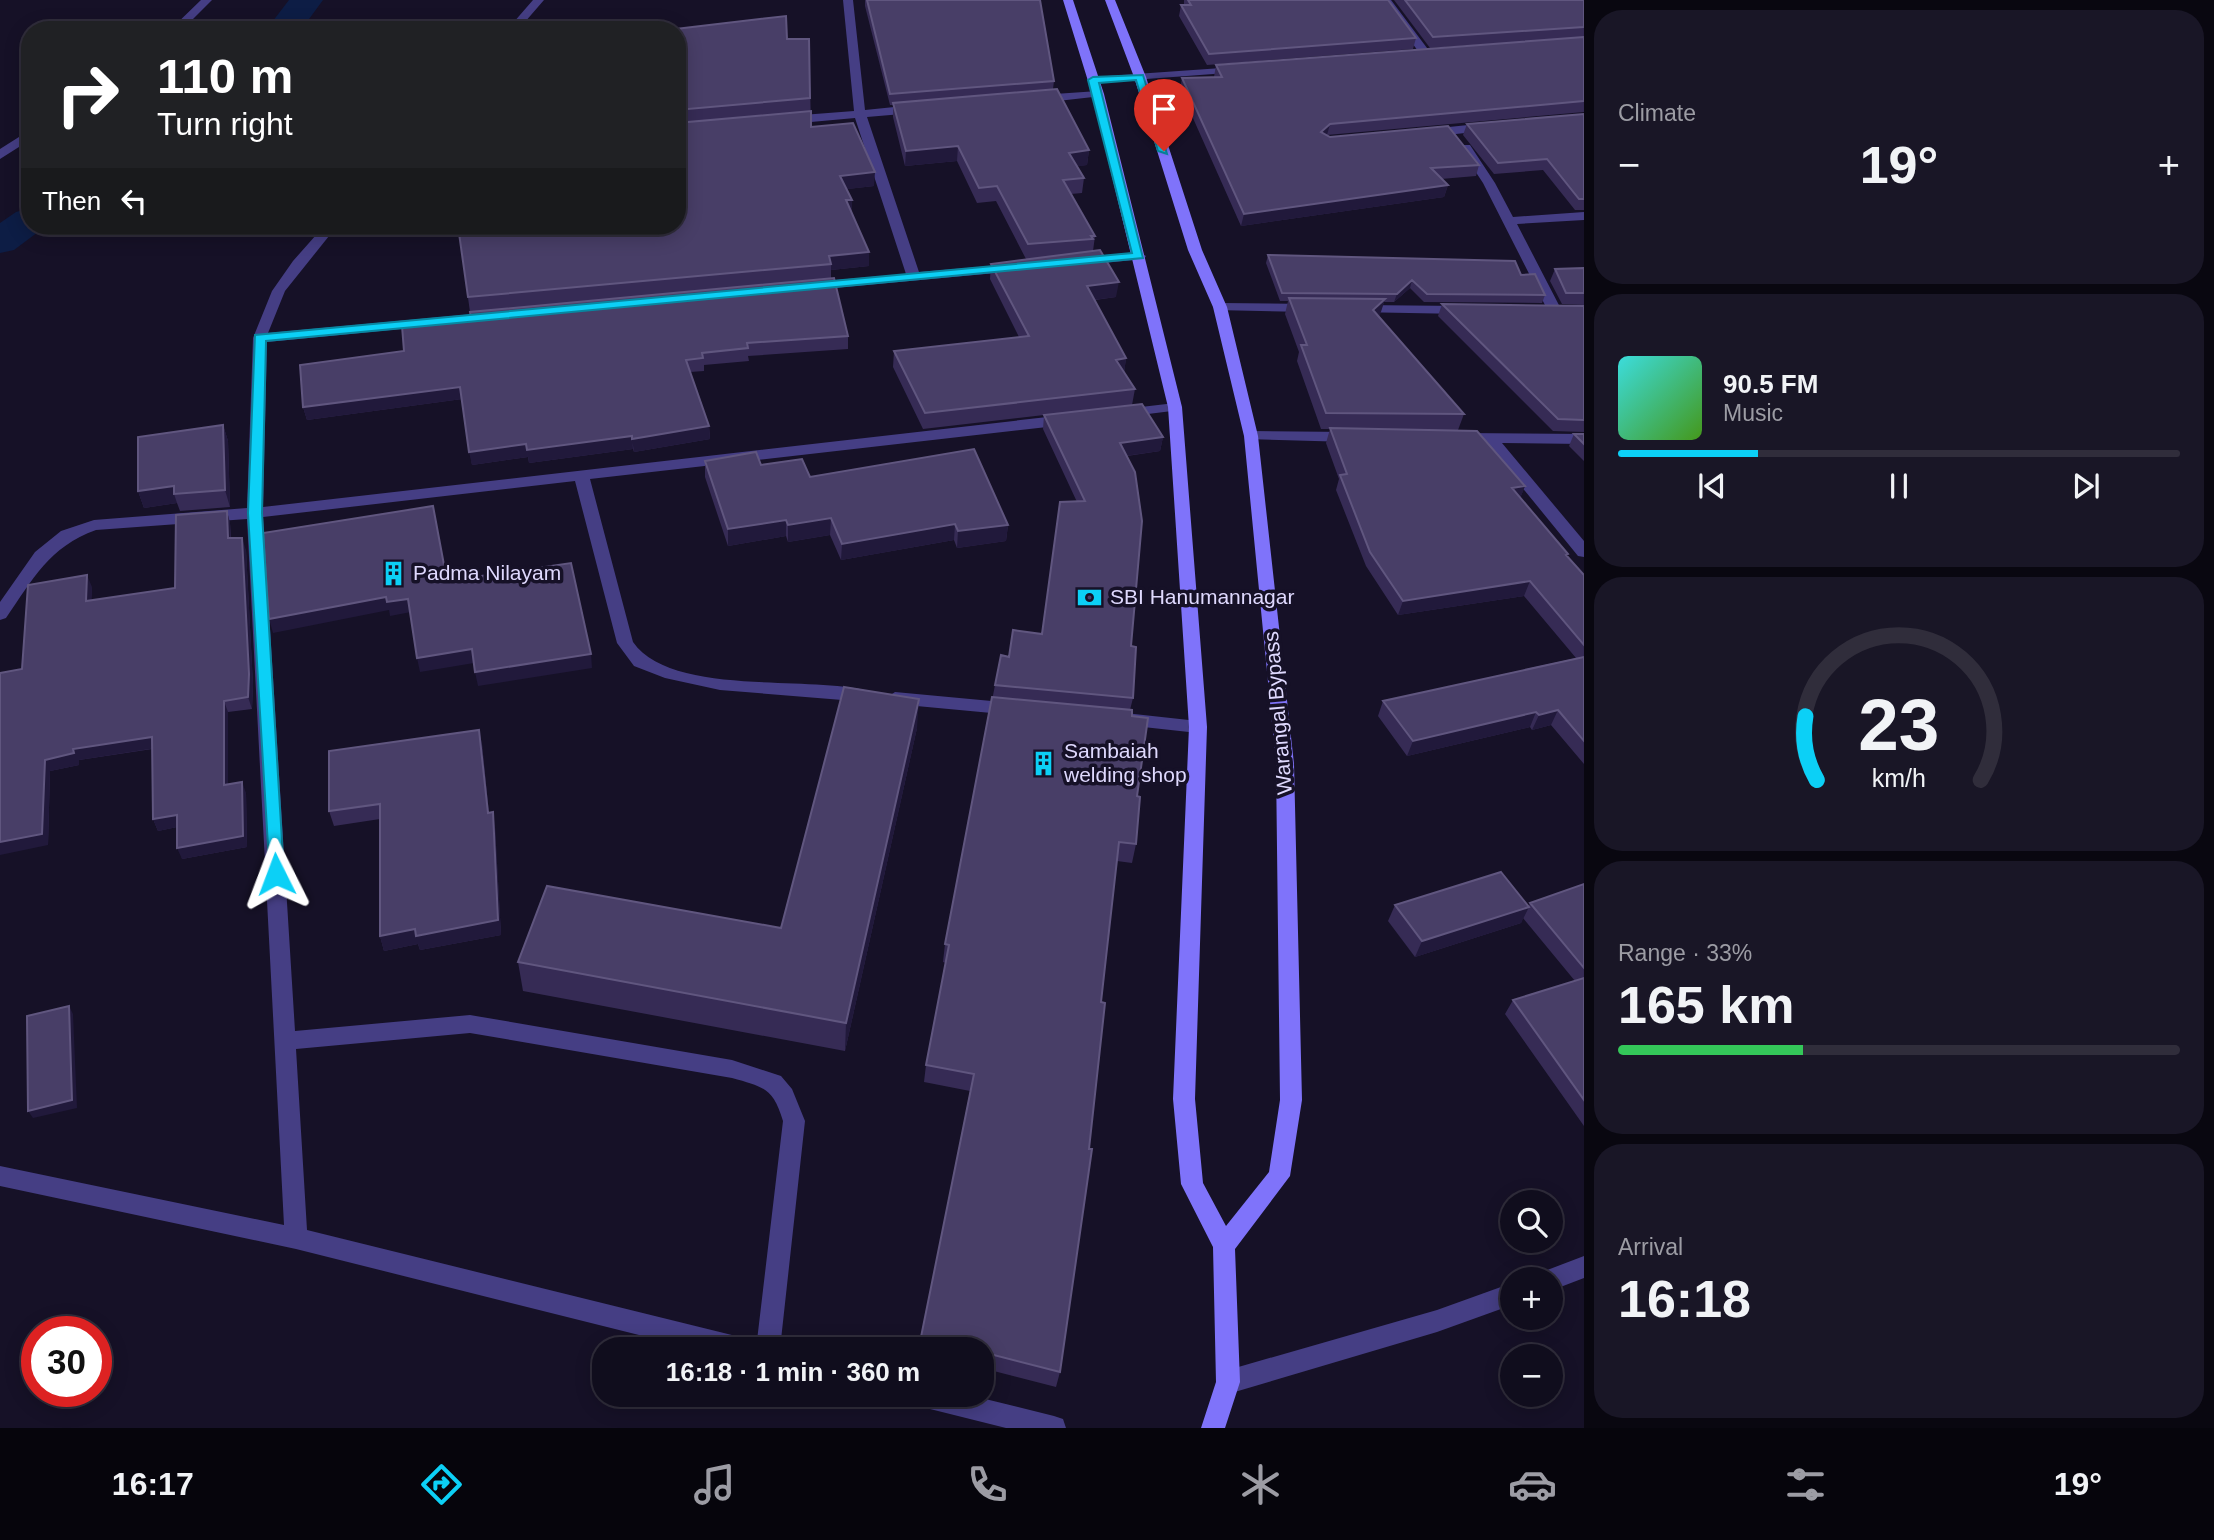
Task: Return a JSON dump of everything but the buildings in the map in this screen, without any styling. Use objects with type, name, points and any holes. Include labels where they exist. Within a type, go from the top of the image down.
[{"type":"main road","points":[[1068,0],[1095,87],[1175,407],[1198,727],[1184,1099],[1192,1184],[1224,1246],[1228,1382],[1213,1428]]},
{"type":"main road","name":"Warangal Bypass","points":[[1110,0],[1140,77],[1195,250],[1220,307],[1251,436],[1285,764],[1290,1100],[1279,1176],[1224,1246]]},
{"type":"street","points":[[185,21],[207,0]]},
{"type":"street","points":[[520,21],[539,0]]},
{"type":"street","points":[[848,0],[860,114],[914,277]]},
{"type":"street","points":[[1386,0],[1427,56]]},
{"type":"street","points":[[1413,57],[1440,55]]},
{"type":"street","points":[[1032,100],[1140,77],[1249,69]]},
{"type":"street","points":[[782,121],[926,108]]},
{"type":"street","points":[[1422,134],[1503,126]]},
{"type":"street","points":[[1449,131],[1476,161],[1510,221],[1548,310],[1574,311]]},
{"type":"street","points":[[0,155],[21,140]]},
{"type":"street","points":[[1510,221],[1584,216]]},
{"type":"street","points":[[296,1238],[255,513],[260,338],[264,319],[288,277],[323,235]]},
{"type":"street","points":[[1073,262],[1139,256]]},
{"type":"street","points":[[802,287],[1033,266]]},
{"type":"street","points":[[1220,307],[1318,308]]},
{"type":"street","points":[[1346,309],[1471,310]]},
{"type":"street","points":[[260,338],[496,316]]},
{"type":"street","points":[[1106,415],[1175,407]]},
{"type":"street","points":[[0,614],[41,556],[67,536],[94,525],[255,513],[1078,418]]},
{"type":"street","points":[[1251,436],[1371,437]]},
{"type":"street","points":[[1450,438],[1584,439]]},
{"type":"street","points":[[1490,438],[1584,552]]},
{"type":"street","points":[[582,477],[625,643],[640,662],[671,675],[709,682],[1035,711]]},
{"type":"street","points":[[1103,717],[1198,727]]},
{"type":"street","points":[[285,1041],[447,1024],[470,1024],[732,1069],[772,1080],[787,1093],[794,1121],[769,1337]]},
{"type":"street","points":[[0,1176],[296,1238],[692,1337]]},
{"type":"street","points":[[1563,1275],[1584,1268]]},
{"type":"street","points":[[1228,1382],[1437,1321],[1500,1298]]},
{"type":"street","points":[[970,1407],[1054,1428]]},
{"type":"waterway","points":[[290,21],[306,0]]},
{"type":"waterway","points":[[0,241],[21,226]]},
{"type":"place","name":"Padma Nilayam","points":[[393,573]]},
{"type":"place","name":"SBI Hanumannagar","points":[[1090,597]]},
{"type":"place","name":"Sambaiah welding shop","points":[[1044,763]]},
{"type":"route","points":[[276,874],[255,513],[260,338],[1139,256],[1093,80],[1140,77],[1164,151]]}]
